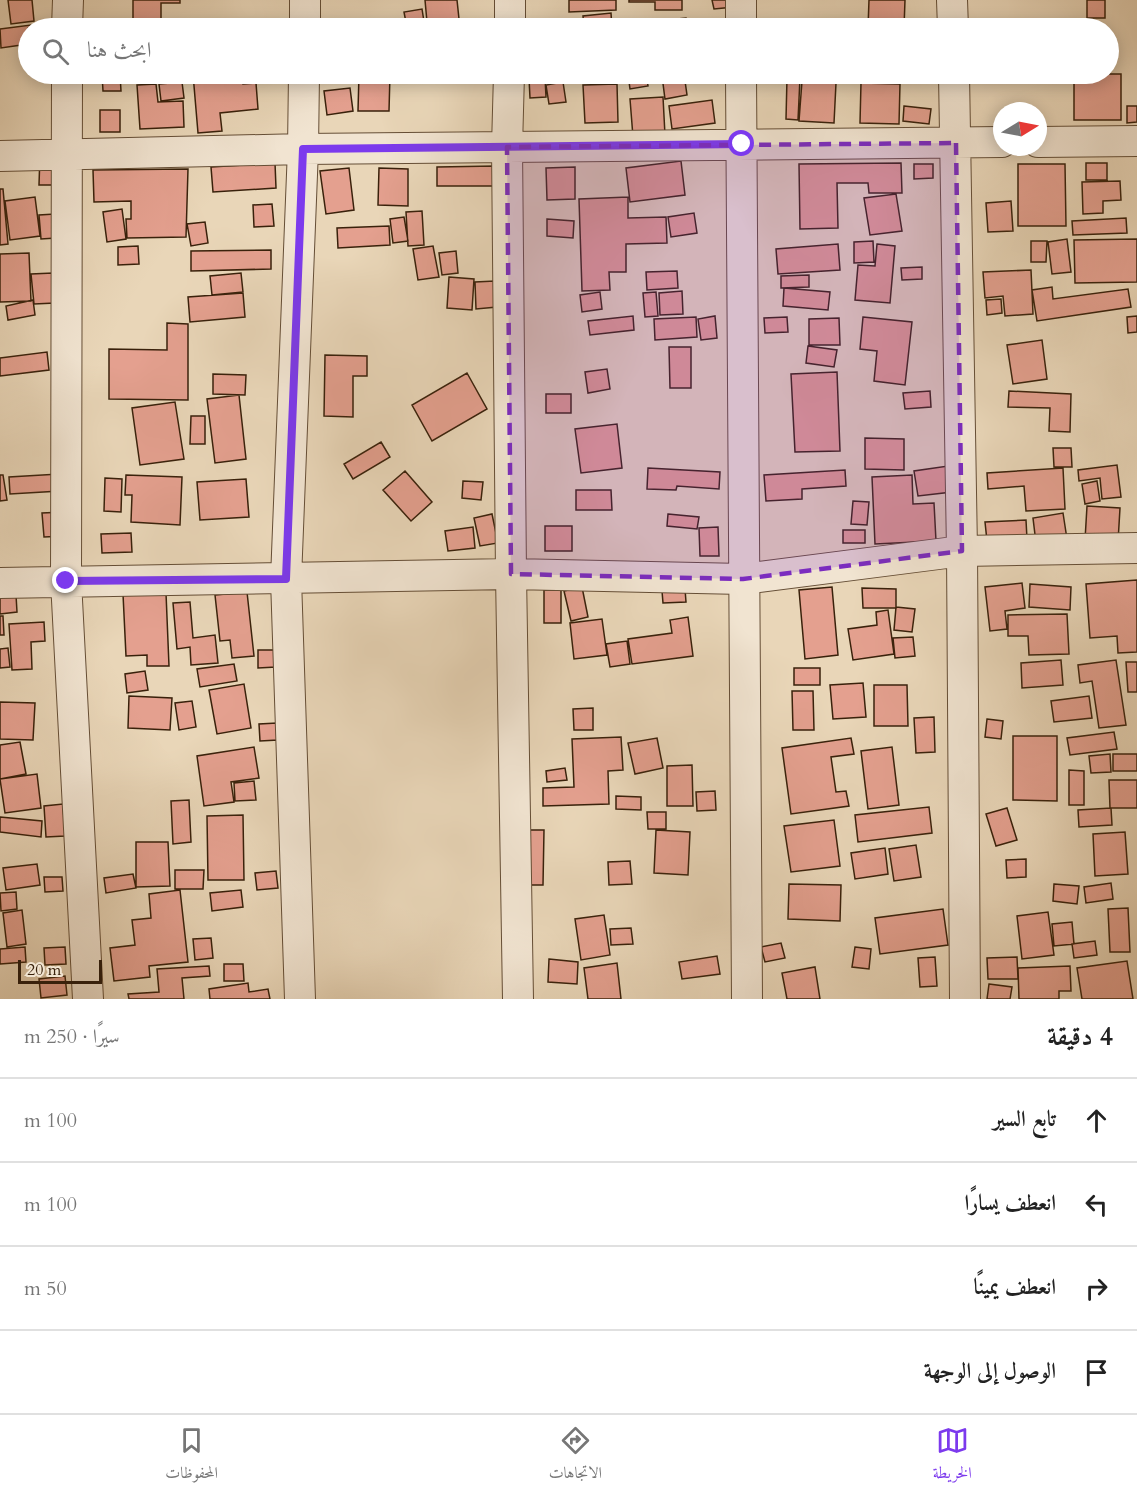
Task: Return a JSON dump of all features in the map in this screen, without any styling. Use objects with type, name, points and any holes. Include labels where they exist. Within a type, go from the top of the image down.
[{"type":"street","points":[[67,18],[68,0]]},
{"type":"street","points":[[305,0],[305,18]]},
{"type":"street","points":[[510,0],[510,18]]},
{"type":"street","points":[[741,0],[741,18]]},
{"type":"street","points":[[952,0],[953,18]]},
{"type":"street","points":[[67,84],[66,581],[88,999]]},
{"type":"street","points":[[300,999],[286,579],[304,84]]},
{"type":"street","points":[[509,84],[507,147],[511,574],[518,999]]},
{"type":"street","points":[[741,84],[747,999]]},
{"type":"street","points":[[954,84],[962,551],[965,999]]},
{"type":"street","points":[[1047,142],[1137,141]]},
{"type":"street","points":[[0,156],[303,149],[993,142]]},
{"type":"street","points":[[0,583],[511,574],[743,579],[962,551],[1137,548]]},
{"type":"highlighted area","points":[[956,143],[962,551],[743,579],[511,574],[507,147]]},
{"type":"building","points":[[8,0],[32,0],[34,18],[18,18],[18,23],[11,24]]},
{"type":"building","points":[[133,0],[180,0],[180,3],[161,3],[161,18],[133,18]]},
{"type":"building","points":[[425,0],[457,0],[459,18],[427,18]]},
{"type":"building","points":[[569,0],[616,0],[616,10],[569,12]]},
{"type":"building","points":[[629,0],[682,0],[682,10],[655,10],[655,2],[629,2]]},
{"type":"building","points":[[712,0],[733,0],[734,7],[714,9]]},
{"type":"building","points":[[869,0],[905,0],[904,18],[868,18]]},
{"type":"building","points":[[1087,0],[1105,0],[1105,18],[1087,18]]},
{"type":"building","points":[[422,9],[423,18],[405,18],[404,12]]},
{"type":"building","points":[[611,13],[611,18],[583,18],[583,16]]},
{"type":"building","points":[[18,27],[18,45],[1,48],[0,29]]},
{"type":"building","points":[[1119,74],[1121,74],[1121,120],[1074,120],[1074,84],[1119,84]]},
{"type":"building","points":[[103,84],[121,84],[121,91],[103,91]]},
{"type":"building","points":[[156,84],[158,102],[183,101],[184,127],[140,129],[137,85]]},
{"type":"building","points":[[159,84],[182,84],[184,98],[161,101]]},
{"type":"building","points":[[194,84],[256,84],[258,109],[220,113],[222,131],[198,133]]},
{"type":"building","points":[[359,84],[390,84],[389,111],[358,111]]},
{"type":"building","points":[[529,84],[545,84],[546,97],[530,98]]},
{"type":"building","points":[[563,84],[566,102],[549,104],[546,85]]},
{"type":"building","points":[[617,84],[618,122],[585,123],[583,85]]},
{"type":"building","points":[[629,84],[648,84],[648,86],[630,89]]},
{"type":"building","points":[[663,84],[685,84],[687,95],[665,99]]},
{"type":"building","points":[[787,84],[800,84],[798,120],[786,119]]},
{"type":"building","points":[[802,84],[836,84],[834,123],[799,121]]},
{"type":"building","points":[[861,84],[900,84],[899,124],[860,123]]},
{"type":"building","points":[[350,88],[353,111],[327,115],[324,91]]},
{"type":"building","points":[[663,97],[665,135],[633,137],[630,99]]},
{"type":"building","points":[[712,100],[715,123],[672,129],[669,106]]},
{"type":"building","points":[[904,106],[931,109],[929,124],[903,121]]},
{"type":"building","points":[[1127,106],[1137,106],[1137,122],[1127,123]]},
{"type":"building","points":[[100,110],[120,110],[120,132],[100,132]]},
{"type":"building","points":[[40,155],[61,157],[60,185],[39,185]]},
{"type":"building","points":[[681,161],[685,195],[630,202],[626,168]]},
{"type":"building","points":[[275,163],[276,188],[213,192],[211,167]]},
{"type":"building","points":[[901,163],[902,193],[869,193],[868,183],[837,183],[838,228],[800,229],[799,164]]},
{"type":"building","points":[[1086,163],[1107,163],[1107,180],[1086,180]]},
{"type":"building","points":[[914,164],[933,164],[933,178],[914,179]]},
{"type":"building","points":[[1018,164],[1065,164],[1066,226],[1018,226]]},
{"type":"building","points":[[495,166],[495,186],[437,186],[437,167]]},
{"type":"building","points":[[575,167],[575,199],[547,200],[546,168]]},
{"type":"building","points":[[349,168],[354,210],[326,214],[320,171]]},
{"type":"building","points":[[379,168],[408,169],[408,206],[378,205]]},
{"type":"building","points":[[188,169],[186,237],[127,238],[126,219],[131,219],[131,201],[94,202],[93,170]]},
{"type":"building","points":[[1120,181],[1121,200],[1103,201],[1103,213],[1083,214],[1082,182]]},
{"type":"building","points":[[0,189],[3,189],[8,244],[0,245]]},
{"type":"building","points":[[896,194],[902,231],[870,235],[864,198]]},
{"type":"building","points":[[35,197],[40,236],[10,240],[5,201]]},
{"type":"building","points":[[628,197],[628,218],[666,217],[667,243],[626,244],[626,272],[609,272],[610,290],[582,291],[579,199]]},
{"type":"building","points":[[1011,201],[1013,231],[988,232],[986,203]]},
{"type":"building","points":[[272,204],[274,226],[254,227],[253,205]]},
{"type":"building","points":[[122,209],[126,239],[107,242],[103,212]]},
{"type":"building","points":[[422,211],[424,245],[408,246],[406,212]]},
{"type":"building","points":[[694,213],[697,233],[671,237],[668,217]]},
{"type":"building","points":[[55,214],[56,238],[41,239],[39,215]]},
{"type":"building","points":[[404,217],[408,241],[393,243],[390,219]]},
{"type":"building","points":[[1126,218],[1127,233],[1073,235],[1072,221]]},
{"type":"building","points":[[547,219],[574,221],[573,238],[547,236]]},
{"type":"building","points":[[205,222],[208,243],[191,246],[187,224]]},
{"type":"building","points":[[389,226],[390,245],[338,248],[337,228]]},
{"type":"building","points":[[1067,239],[1071,272],[1052,274],[1048,242]]},
{"type":"building","points":[[1137,239],[1137,282],[1075,283],[1074,240]]},
{"type":"building","points":[[873,241],[874,262],[854,263],[854,242]]},
{"type":"building","points":[[1031,241],[1047,241],[1046,262],[1031,262]]},
{"type":"building","points":[[838,244],[840,270],[778,274],[776,249]]},
{"type":"building","points":[[877,244],[895,246],[890,303],[855,300],[858,265],[875,266]]},
{"type":"building","points":[[138,246],[139,264],[118,265],[118,247]]},
{"type":"building","points":[[433,246],[439,277],[418,280],[413,249]]},
{"type":"building","points":[[271,250],[271,269],[191,271],[191,251]]},
{"type":"building","points":[[456,251],[458,273],[442,275],[439,253]]},
{"type":"building","points":[[29,253],[31,301],[0,302],[0,254]]},
{"type":"building","points":[[922,267],[922,279],[902,280],[901,268]]},
{"type":"building","points":[[1031,270],[1033,314],[1005,316],[1003,296],[985,298],[983,272]]},
{"type":"building","points":[[677,271],[678,288],[647,290],[646,272]]},
{"type":"building","points":[[53,273],[55,303],[34,304],[31,274]]},
{"type":"building","points":[[241,273],[243,292],[212,295],[210,276]]},
{"type":"building","points":[[809,275],[809,287],[781,288],[781,276]]},
{"type":"building","points":[[449,277],[474,279],[472,310],[447,308]]},
{"type":"building","points":[[495,281],[497,307],[476,309],[475,282]]},
{"type":"building","points":[[1052,287],[1053,299],[1128,289],[1131,307],[1037,321],[1032,290]]},
{"type":"building","points":[[784,288],[830,292],[828,310],[783,306]]},
{"type":"building","points":[[682,291],[683,314],[660,315],[659,293]]},
{"type":"building","points":[[600,292],[602,309],[582,312],[580,295]]},
{"type":"building","points":[[656,292],[658,316],[645,317],[643,293]]},
{"type":"building","points":[[243,293],[245,317],[190,322],[188,297]]},
{"type":"building","points":[[1001,299],[1002,313],[987,315],[986,300]]},
{"type":"building","points":[[33,300],[35,315],[8,320],[6,306]]},
{"type":"building","points":[[633,316],[634,330],[590,335],[588,321]]},
{"type":"building","points":[[715,316],[717,338],[701,340],[698,319]]},
{"type":"building","points":[[1137,316],[1137,332],[1128,333],[1127,317]]},
{"type":"building","points":[[696,317],[697,337],[655,340],[654,319]]},
{"type":"building","points":[[787,317],[788,332],[765,333],[764,318]]},
{"type":"building","points":[[863,317],[912,322],[905,385],[874,381],[877,351],[860,349]]},
{"type":"building","points":[[839,318],[840,345],[809,345],[809,319]]},
{"type":"building","points":[[167,323],[188,324],[188,400],[109,399],[109,349],[167,350]]},
{"type":"building","points":[[1042,340],[1047,379],[1013,384],[1007,345]]},
{"type":"building","points":[[808,346],[837,350],[834,367],[806,363]]},
{"type":"building","points":[[669,347],[691,347],[691,388],[670,388]]},
{"type":"building","points":[[47,352],[49,370],[0,376],[0,358]]},
{"type":"building","points":[[325,355],[367,356],[367,376],[353,376],[353,417],[324,416]]},
{"type":"building","points":[[607,369],[610,389],[588,393],[585,372]]},
{"type":"building","points":[[837,372],[840,451],[795,452],[791,374]]},
{"type":"building","points":[[467,373],[487,409],[432,441],[412,405]]},
{"type":"building","points":[[213,374],[246,375],[245,395],[213,394]]},
{"type":"building","points":[[930,391],[931,407],[905,409],[903,393]]},
{"type":"building","points":[[1009,391],[1071,394],[1070,432],[1049,431],[1050,408],[1008,407]]},
{"type":"building","points":[[546,394],[571,394],[571,413],[546,413]]},
{"type":"building","points":[[239,395],[246,459],[215,463],[207,399]]},
{"type":"building","points":[[175,402],[184,459],[140,465],[132,408]]},
{"type":"building","points":[[191,416],[205,416],[205,444],[190,444]]},
{"type":"building","points":[[617,424],[622,468],[581,473],[575,429]]},
{"type":"building","points":[[865,438],[904,439],[904,470],[865,469]]},
{"type":"building","points":[[381,442],[390,457],[353,479],[344,464]]},
{"type":"building","points":[[1053,448],[1071,448],[1072,467],[1054,467]]},
{"type":"building","points":[[1117,465],[1121,497],[1102,499],[1100,478],[1079,481],[1078,470]]},
{"type":"building","points":[[948,466],[952,492],[918,496],[914,471]]},
{"type":"building","points":[[648,468],[720,472],[719,489],[677,486],[676,490],[647,489]]},
{"type":"building","points":[[1063,468],[1065,509],[1026,511],[1024,486],[988,489],[987,473]]},
{"type":"building","points":[[845,470],[846,486],[802,489],[802,499],[766,501],[764,475]]},
{"type":"building","points":[[405,471],[432,502],[411,521],[383,490]]},
{"type":"building","points":[[59,474],[60,491],[10,494],[9,477]]},
{"type":"building","points":[[0,475],[3,475],[7,500],[0,501]]},
{"type":"building","points":[[126,475],[182,477],[180,525],[131,522],[132,495],[125,495]]},
{"type":"building","points":[[912,475],[913,504],[934,503],[936,541],[875,544],[872,477]]},
{"type":"building","points":[[105,478],[122,479],[121,512],[104,511]]},
{"type":"building","points":[[246,479],[249,517],[200,520],[197,482]]},
{"type":"building","points":[[463,481],[483,482],[481,500],[462,498]]},
{"type":"building","points":[[1097,481],[1100,501],[1085,504],[1082,484]]},
{"type":"building","points":[[576,490],[611,490],[612,510],[576,510]]},
{"type":"building","points":[[853,501],[869,502],[867,525],[851,524]]},
{"type":"building","points":[[1087,506],[1120,508],[1118,542],[1085,540]]},
{"type":"building","points":[[64,512],[65,536],[44,537],[42,513]]},
{"type":"building","points":[[1063,513],[1067,539],[1036,543],[1033,518]]},
{"type":"building","points":[[492,514],[498,543],[480,546],[474,518]]},
{"type":"building","points":[[668,514],[699,517],[697,529],[667,526]]},
{"type":"building","points":[[1026,520],[1027,539],[987,541],[985,522]]},
{"type":"building","points":[[545,526],[572,526],[572,551],[545,551]]},
{"type":"building","points":[[473,527],[475,548],[448,551],[445,531]]},
{"type":"building","points":[[718,527],[719,556],[700,556],[699,528]]},
{"type":"building","points":[[843,530],[865,530],[865,543],[843,543]]},
{"type":"building","points":[[131,533],[132,552],[102,553],[101,534]]},
{"type":"building","points":[[1137,580],[1137,652],[1118,653],[1117,636],[1090,638],[1086,584]]},
{"type":"building","points":[[1022,583],[1025,608],[1005,611],[1007,629],[990,631],[985,587]]},
{"type":"building","points":[[1030,584],[1071,587],[1070,610],[1029,607]]},
{"type":"building","points":[[582,587],[588,617],[571,621],[564,591]]},
{"type":"building","points":[[832,587],[838,655],[805,659],[799,590]]},
{"type":"building","points":[[862,588],[896,589],[896,608],[863,608]]},
{"type":"building","points":[[685,589],[686,602],[663,603],[662,591]]},
{"type":"building","points":[[544,590],[561,590],[561,623],[544,623]]},
{"type":"building","points":[[247,592],[254,656],[232,658],[230,640],[220,641],[215,595]]},
{"type":"building","points":[[166,593],[169,666],[147,666],[147,655],[126,656],[123,594]]},
{"type":"building","points":[[16,595],[17,612],[0,614],[0,597]]},
{"type":"building","points":[[190,602],[193,638],[215,635],[218,663],[191,665],[190,647],[177,649],[173,603]]},
{"type":"building","points":[[896,607],[915,609],[912,632],[894,630]]},
{"type":"building","points":[[888,610],[894,654],[853,660],[848,629],[877,625],[876,612]]},
{"type":"building","points":[[1067,614],[1069,654],[1029,655],[1028,636],[1008,636],[1008,615]]},
{"type":"building","points":[[0,616],[3,616],[4,635],[0,635]]},
{"type":"building","points":[[688,617],[693,656],[632,664],[628,639],[672,633],[670,620]]},
{"type":"building","points":[[602,619],[607,655],[574,659],[570,623]]},
{"type":"building","points":[[44,622],[45,641],[31,642],[32,669],[12,670],[9,624]]},
{"type":"building","points":[[913,637],[915,656],[895,658],[893,638]]},
{"type":"building","points":[[627,641],[630,664],[610,667],[606,644]]},
{"type":"building","points":[[8,648],[10,667],[0,668],[0,649]]},
{"type":"building","points":[[258,650],[275,650],[276,667],[258,668]]},
{"type":"building","points":[[1061,660],[1063,685],[1022,688],[1021,663]]},
{"type":"building","points":[[1116,660],[1126,725],[1099,728],[1092,681],[1080,683],[1078,665]]},
{"type":"building","points":[[1126,662],[1137,662],[1137,692],[1128,692]]},
{"type":"building","points":[[234,664],[237,681],[200,687],[197,669]]},
{"type":"building","points":[[794,668],[820,668],[820,685],[794,685]]},
{"type":"building","points":[[145,671],[148,690],[127,693],[125,674]]},
{"type":"building","points":[[863,683],[866,717],[833,719],[830,685]]},
{"type":"building","points":[[244,684],[251,728],[217,734],[209,690]]},
{"type":"building","points":[[874,685],[907,685],[908,726],[874,726]]},
{"type":"building","points":[[792,691],[813,691],[814,730],[793,730]]},
{"type":"building","points":[[129,696],[172,698],[170,730],[128,728]]},
{"type":"building","points":[[1089,696],[1092,718],[1054,722],[1051,701]]},
{"type":"building","points":[[192,701],[196,727],[179,730],[175,703]]},
{"type":"building","points":[[0,702],[35,703],[33,740],[0,739]]},
{"type":"building","points":[[593,708],[593,730],[574,730],[573,709]]},
{"type":"building","points":[[934,717],[935,752],[916,753],[914,718]]},
{"type":"building","points":[[987,719],[1003,721],[1001,739],[985,737]]},
{"type":"building","points":[[277,723],[278,740],[260,741],[259,724]]},
{"type":"building","points":[[1114,732],[1117,749],[1070,755],[1067,738]]},
{"type":"building","points":[[1013,736],[1057,736],[1057,801],[1013,800]]},
{"type":"building","points":[[621,737],[623,770],[608,771],[609,804],[543,806],[543,788],[574,787],[572,739]]},
{"type":"building","points":[[657,738],[663,768],[635,774],[628,743]]},
{"type":"building","points":[[851,738],[854,754],[831,757],[836,792],[846,791],[849,806],[791,814],[782,748]]},
{"type":"building","points":[[20,742],[26,774],[0,779],[0,745]]},
{"type":"building","points":[[254,747],[259,778],[231,782],[234,802],[204,806],[197,756]]},
{"type":"building","points":[[892,747],[899,805],[868,809],[861,751]]},
{"type":"building","points":[[1110,754],[1111,772],[1091,773],[1089,756]]},
{"type":"building","points":[[1113,754],[1137,754],[1137,771],[1113,771]]},
{"type":"building","points":[[692,765],[693,806],[667,806],[667,766]]},
{"type":"building","points":[[565,768],[567,780],[547,782],[546,771]]},
{"type":"building","points":[[1069,770],[1084,771],[1084,805],[1069,805]]},
{"type":"building","points":[[37,774],[41,808],[5,813],[0,779]]},
{"type":"building","points":[[1109,780],[1137,780],[1137,808],[1110,808]]},
{"type":"building","points":[[254,781],[256,800],[235,801],[234,783]]},
{"type":"building","points":[[715,791],[716,810],[697,811],[696,792]]},
{"type":"building","points":[[616,796],[641,797],[641,810],[616,809]]},
{"type":"building","points":[[189,800],[191,842],[173,844],[171,801]]},
{"type":"building","points":[[63,804],[65,836],[46,837],[44,806]]},
{"type":"building","points":[[929,807],[932,833],[858,842],[855,815]]},
{"type":"building","points":[[1007,808],[1017,840],[996,846],[986,814]]},
{"type":"building","points":[[1111,808],[1112,825],[1079,827],[1078,810]]},
{"type":"building","points":[[647,812],[666,812],[666,829],[648,829]]},
{"type":"building","points":[[243,815],[244,880],[208,880],[207,816]]},
{"type":"building","points":[[0,817],[42,821],[41,837],[0,832]]},
{"type":"building","points":[[834,820],[840,866],[791,872],[784,826]]},
{"type":"building","points":[[529,830],[544,830],[543,885],[529,885]]},
{"type":"building","points":[[656,830],[690,832],[688,875],[654,873]]},
{"type":"building","points":[[1125,832],[1128,874],[1095,876],[1093,834]]},
{"type":"building","points":[[136,842],[168,842],[170,886],[136,887]]},
{"type":"building","points":[[916,845],[921,877],[894,881],[889,849]]},
{"type":"building","points":[[885,848],[888,874],[855,879],[851,853]]},
{"type":"building","points":[[1026,859],[1026,877],[1007,878],[1006,860]]},
{"type":"building","points":[[630,861],[632,884],[609,885],[608,862]]},
{"type":"building","points":[[37,864],[40,885],[6,890],[3,868]]},
{"type":"building","points":[[175,870],[204,870],[203,889],[175,889]]},
{"type":"building","points":[[276,871],[278,888],[257,890],[255,873]]},
{"type":"building","points":[[133,874],[136,888],[106,893],[104,878]]},
{"type":"building","points":[[44,877],[62,877],[63,891],[45,892]]},
{"type":"building","points":[[1111,883],[1113,899],[1086,903],[1084,887]]},
{"type":"building","points":[[789,884],[841,885],[840,921],[788,919]]},
{"type":"building","points":[[1054,884],[1079,886],[1077,904],[1053,901]]},
{"type":"building","points":[[180,890],[188,962],[149,966],[150,977],[114,981],[110,948],[135,945],[132,920],[151,918],[149,894]]},
{"type":"building","points":[[241,890],[243,907],[212,911],[210,893]]},
{"type":"building","points":[[16,892],[17,909],[1,911],[0,893]]},
{"type":"building","points":[[1128,908],[1130,952],[1110,952],[1108,909]]},
{"type":"building","points":[[943,909],[948,945],[880,954],[875,918]]},
{"type":"building","points":[[22,910],[26,944],[7,947],[3,913]]},
{"type":"building","points":[[1048,912],[1054,955],[1022,959],[1017,916]]},
{"type":"building","points":[[604,915],[610,955],[581,960],[575,919]]},
{"type":"building","points":[[1072,922],[1074,944],[1054,946],[1052,924]]},
{"type":"building","points":[[631,928],[633,944],[611,945],[610,929]]},
{"type":"building","points":[[211,938],[213,958],[195,960],[193,939]]},
{"type":"building","points":[[1095,941],[1097,955],[1074,958],[1072,944]]},
{"type":"building","points":[[781,943],[785,958],[765,962],[761,947]]},
{"type":"building","points":[[25,947],[26,962],[0,964],[0,949]]},
{"type":"building","points":[[65,947],[66,964],[45,965],[44,948]]},
{"type":"building","points":[[855,947],[871,949],[869,969],[852,967]]},
{"type":"building","points":[[717,956],[720,974],[682,979],[679,962]]},
{"type":"building","points":[[935,957],[937,986],[920,987],[918,958]]},
{"type":"building","points":[[1017,957],[1018,979],[988,979],[987,958]]},
{"type":"building","points":[[549,959],[578,962],[577,984],[548,982]]},
{"type":"building","points":[[1127,961],[1133,999],[1082,999],[1077,968]]},
{"type":"building","points":[[617,963],[621,999],[588,999],[584,968]]},
{"type":"building","points":[[224,964],[243,964],[244,981],[224,981]]},
{"type":"building","points":[[209,966],[210,976],[182,978],[184,999],[129,999],[128,994],[159,992],[157,969]]},
{"type":"building","points":[[1070,966],[1071,991],[1059,991],[1059,999],[1019,999],[1018,968]]},
{"type":"building","points":[[815,967],[820,999],[787,999],[782,973]]},
{"type":"building","points":[[65,976],[67,995],[41,998],[39,979]]},
{"type":"building","points":[[248,983],[249,992],[268,989],[270,999],[210,999],[209,989]]},
{"type":"building","points":[[989,984],[1012,987],[1010,999],[987,999]]},
{"type":"route","points":[[66,581],[286,579],[303,149],[742,144]]}]
